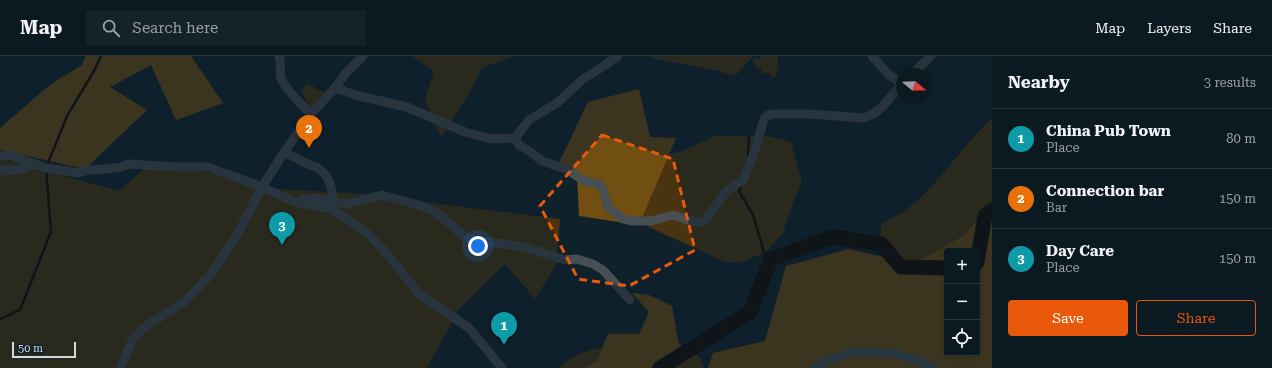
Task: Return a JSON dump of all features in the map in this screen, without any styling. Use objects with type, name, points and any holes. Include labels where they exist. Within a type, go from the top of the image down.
[{"type":"street","points":[[280,56],[282,62],[281,76],[283,83],[297,101],[312,114]]},
{"type":"street","points":[[120,368],[133,339],[145,327],[185,301],[211,274],[237,236],[262,187],[285,151],[312,114],[335,88],[346,72],[363,56]]},
{"type":"street","points":[[516,138],[529,120],[557,103],[583,79],[618,56]]},
{"type":"street","points":[[872,56],[888,74],[896,80]]},
{"type":"street","points":[[918,68],[931,56]]},
{"type":"street","points":[[335,88],[355,95],[407,106],[465,132],[492,138],[516,138]]},
{"type":"street","points":[[516,138],[519,145],[542,161],[568,170],[584,180],[599,184],[603,190],[608,207],[623,219],[631,221],[651,221],[673,215],[698,222],[706,220],[727,190],[743,180],[754,153],[764,119],[768,115],[810,114],[864,118],[881,109],[896,91]]},
{"type":"street","points":[[285,151],[288,155],[303,163],[319,169],[326,177],[330,185],[333,202]]},
{"type":"street","points":[[0,156],[9,155],[46,168],[79,173],[88,170],[121,167],[129,164],[176,167],[208,167],[262,187],[295,202],[328,208],[358,225],[388,255],[418,293],[469,328],[502,368]]},
{"type":"street","points":[[0,172],[6,170],[19,170],[34,164]]},
{"type":"street","points":[[295,202],[318,198],[347,204],[382,195],[422,206],[441,216],[463,235],[473,240],[524,247],[565,260],[577,259],[593,264],[603,270],[630,300]]},
{"type":"street","points":[[815,368],[831,359],[855,352],[892,353],[916,360],[933,368]]},
{"type":"highlighted area","points":[[602,135],[673,159],[695,250],[629,286],[578,279],[540,206]]},
{"type":"shaded area","points":[[86,56],[191,56],[223,103],[176,120],[151,65],[110,87],[147,110],[85,169],[0,150],[0,128],[51,84],[82,65]]},
{"type":"shaded area","points":[[412,56],[515,56],[482,68],[468,95],[441,137],[425,99],[434,71]]},
{"type":"shaded area","points":[[651,56],[753,56],[735,76],[715,70],[655,59]]},
{"type":"shaded area","points":[[761,56],[777,56],[779,68],[777,68],[777,75],[775,77],[772,77],[769,72],[763,74],[761,69],[756,68],[756,64],[753,63],[755,58],[761,59]]},
{"type":"shaded area","points":[[307,84],[313,86],[317,90],[330,93],[311,111],[302,92],[303,88]]},
{"type":"shaded area","points":[[639,89],[650,137],[676,138],[639,225],[579,216],[577,176],[559,163],[588,102]]},
{"type":"shaded area","points":[[992,118],[992,269],[980,255],[980,248],[944,248],[944,282],[894,264],[882,249],[880,235],[882,224],[908,209],[922,196]]},
{"type":"shaded area","points":[[715,136],[768,136],[791,142],[802,183],[794,200],[784,229],[785,231],[766,252],[742,262],[725,262],[647,226],[630,220],[642,162],[685,150]]},
{"type":"shaded area","points":[[0,158],[119,191],[143,170],[167,162],[273,189],[350,193],[560,219],[556,265],[535,299],[505,264],[459,309],[427,368],[0,368]]},
{"type":"shaded area","points":[[992,203],[992,368],[708,368],[713,353],[765,341],[786,266],[849,249],[913,264],[965,235]]},
{"type":"shaded area","points":[[632,293],[649,295],[672,306],[680,352],[655,368],[584,368],[597,361],[608,334],[639,334],[649,312]]},
{"type":"shaded area","points":[[675,341],[698,355],[704,368],[559,368],[569,359],[582,353],[597,349],[630,344]]},
{"type":"waterway","points":[[0,319],[20,310],[51,232],[46,168],[67,116],[94,71],[101,56]]},
{"type":"waterway","points":[[748,157],[749,137]]},
{"type":"waterway","points":[[741,185],[739,191],[753,215],[769,264]]},
{"type":"waterway","points":[[979,248],[985,216],[992,210]]},
{"type":"waterway","points":[[660,368],[750,312],[771,259],[833,237],[881,244],[901,267],[944,268]]},
{"type":"place","name":"Connection bar","points":[[309,148]]},
{"type":"place","name":"Day Care","points":[[282,245]]},
{"type":"place","name":"China Pub Town","points":[[504,345]]}]
